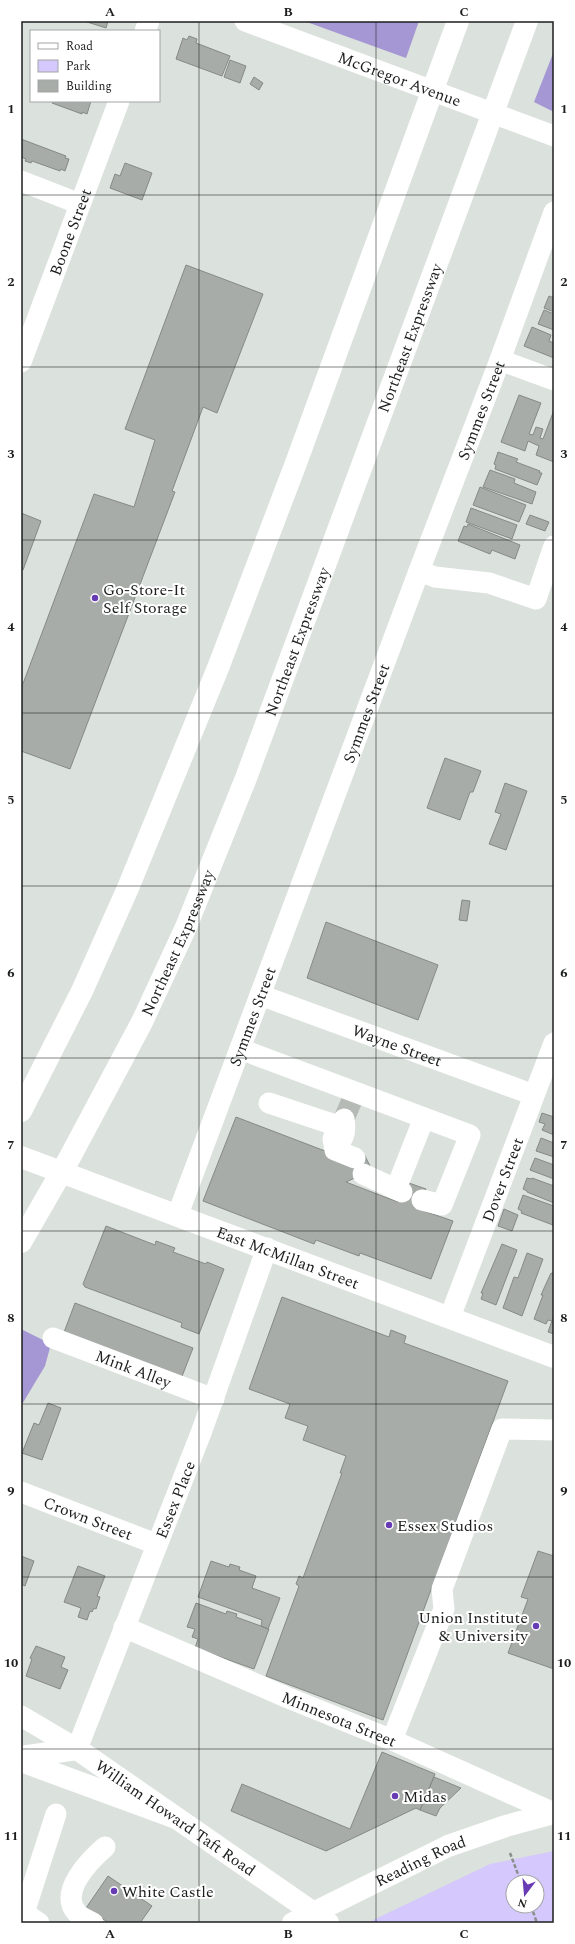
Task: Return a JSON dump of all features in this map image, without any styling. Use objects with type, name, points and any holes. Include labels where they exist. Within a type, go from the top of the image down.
[{"type":"main road","points":[[21,1111],[82,991],[128,888],[218,668],[293,470],[458,21]]},
{"type":"main road","name":"Northeast Expressway","points":[[21,1242],[70,1157],[142,1022],[186,927],[248,770],[527,21]]},
{"type":"main road","name":"East McMillan Street","points":[[21,1157],[178,1214],[554,1357]]},
{"type":"main road","points":[[21,1757],[77,1749]]},
{"type":"main road","name":"William Howard Taft Road","points":[[77,1749],[320,1918]]},
{"type":"main road","points":[[21,1761],[176,1818]]},
{"type":"main road","name":"Reading Road","points":[[293,1923],[320,1918],[448,1846],[506,1826],[554,1813]]},
{"type":"street","name":"McGregor Avenue","points":[[245,21],[551,135]]},
{"type":"street","name":"Boone Street","points":[[21,362],[119,102]]},
{"type":"street","points":[[21,181],[80,204]]},
{"type":"street","name":"Symmes Street","points":[[178,1214],[419,571],[500,360],[554,212]]},
{"type":"street","points":[[500,360],[554,380]]},
{"type":"street","points":[[419,571],[435,577],[489,583],[536,599],[554,546]]},
{"type":"street","name":"Wayne Street","points":[[260,995],[534,1095]]},
{"type":"street","name":"Dover Street","points":[[450,1317],[554,1043]]},
{"type":"street","points":[[240,1049],[470,1135],[442,1205],[422,1200]]},
{"type":"street","points":[[269,1103],[338,1126],[344,1119],[346,1129],[341,1142],[336,1146],[335,1150],[399,1190],[424,1118]]},
{"type":"street","name":"Essex Place","points":[[77,1749],[214,1399],[267,1248]]},
{"type":"street","name":"Mink Alley","points":[[52,1338],[214,1399]]},
{"type":"street","points":[[392,1740],[444,1609],[442,1589],[502,1429],[554,1430]]},
{"type":"street","name":"Crown Street","points":[[21,1492],[156,1544]]},
{"type":"street","name":"Minnesota Street","points":[[124,1627],[286,1697],[392,1740],[554,1813]]},
{"type":"street","name":"William Howard Taft Road","points":[[21,1716],[77,1749]]},
{"type":"street","points":[[32,1918],[56,1814]]},
{"type":"street","points":[[93,1923],[77,1913],[72,1905],[70,1896],[73,1886],[88,1862],[105,1846]]},
{"type":"path","points":[[510,1853],[518,1874]]},
{"type":"green space","points":[[554,1851],[554,1923],[367,1923],[490,1864]]},
{"type":"shaded area","points":[[304,21],[419,21],[406,58]]},
{"type":"shaded area","points":[[554,51],[554,112],[534,102]]},
{"type":"shaded area","points":[[21,1329],[51,1344],[45,1366],[21,1406]]},
{"type":"building","points":[[84,21],[108,21],[106,28]]},
{"type":"building","points":[[189,36],[197,39],[196,43],[230,56],[222,76],[176,59],[183,38],[187,40]]},
{"type":"building","points":[[230,60],[246,66],[240,83],[224,77]]},
{"type":"building","points":[[254,77],[263,83],[259,90],[250,84]]},
{"type":"building","points":[[91,102],[87,114],[82,112],[82,114],[52,103]]},
{"type":"building","points":[[21,139],[66,156],[65,158],[69,159],[65,171],[61,169],[60,171],[32,161],[31,163],[25,161],[26,159],[21,157]]},
{"type":"building","points":[[125,163],[152,173],[142,200],[110,188],[115,174],[120,176]]},
{"type":"building","name":"Go-Store-It Self Storage","points":[[186,265],[263,294],[217,413],[203,407],[172,491],[175,492],[70,769],[21,751],[21,689],[94,494],[134,507],[155,440],[125,429]]},
{"type":"building","points":[[549,296],[554,298],[554,312],[544,308]]},
{"type":"building","points":[[544,310],[554,314],[554,330],[538,324]]},
{"type":"building","points":[[532,327],[551,335],[549,341],[554,343],[554,358],[524,346]]},
{"type":"building","points":[[519,395],[541,403],[529,434],[533,435],[536,427],[543,429],[540,438],[543,439],[554,410],[554,462],[536,455],[539,446],[528,441],[525,451],[501,442]]},
{"type":"building","points":[[498,452],[518,459],[516,462],[540,471],[539,473],[542,473],[537,485],[495,469],[496,465],[494,464]]},
{"type":"building","points":[[490,470],[515,479],[514,483],[536,492],[532,504],[483,487]]},
{"type":"building","points":[[480,487],[526,505],[519,522],[473,505]]},
{"type":"building","points":[[471,508],[517,525],[512,539],[466,522]]},
{"type":"building","points":[[21,513],[41,521],[23,570],[21,569]]},
{"type":"building","points":[[530,515],[549,522],[545,531],[526,524]]},
{"type":"building","points":[[468,524],[520,545],[515,559],[492,550],[490,554],[458,541],[464,526],[467,527]]},
{"type":"building","points":[[445,758],[481,771],[473,792],[470,792],[460,820],[427,808]]},
{"type":"building","points":[[505,783],[527,791],[506,850],[489,844],[501,814],[495,812]]},
{"type":"building","points":[[462,900],[470,901],[467,921],[459,920]]},
{"type":"building","points":[[326,922],[438,965],[418,1020],[307,978]]},
{"type":"building","points":[[542,1113],[554,1117],[554,1135],[542,1130],[545,1124],[539,1122]]},
{"type":"building","points":[[236,1117],[346,1159],[346,1162],[364,1154],[372,1170],[346,1182],[382,1196],[398,1202],[406,1182],[426,1189],[418,1209],[453,1221],[431,1279],[360,1253],[359,1256],[316,1240],[314,1244],[203,1201]]},
{"type":"building","points":[[541,1138],[554,1143],[554,1157],[536,1151]]},
{"type":"building","points":[[535,1158],[554,1165],[554,1179],[530,1170]]},
{"type":"building","points":[[527,1178],[532,1178],[554,1186],[554,1203],[523,1189]]},
{"type":"building","points":[[523,1195],[554,1206],[553,1225],[521,1213],[522,1211],[518,1209]]},
{"type":"building","points":[[504,1209],[518,1215],[512,1231],[498,1226]]},
{"type":"building","points":[[106,1226],[155,1245],[156,1241],[175,1248],[173,1252],[206,1264],[207,1262],[224,1269],[199,1334],[181,1327],[182,1323],[85,1287],[83,1284]]},
{"type":"building","points":[[502,1244],[517,1250],[496,1305],[481,1299],[483,1293],[481,1293]]},
{"type":"building","points":[[527,1253],[543,1259],[522,1316],[503,1308],[514,1277],[518,1278]]},
{"type":"building","points":[[554,1270],[554,1315],[552,1321],[548,1320],[546,1324],[534,1319],[543,1295],[541,1295],[551,1273],[553,1274]]},
{"type":"building","name":"Essex Studios","points":[[282,1297],[389,1337],[391,1330],[406,1336],[404,1343],[508,1381],[383,1720],[266,1676],[299,1586],[296,1584],[299,1576],[303,1578],[342,1473],[340,1473],[346,1456],[303,1440],[308,1426],[285,1418],[290,1404],[249,1389]]},
{"type":"building","points":[[75,1303],[193,1348],[181,1379],[63,1335]]},
{"type":"building","points":[[554,1315],[554,1334],[548,1332]]},
{"type":"building","points":[[48,1403],[61,1408],[42,1460],[22,1453],[34,1423],[39,1425]]},
{"type":"building","name":"Union Institute & University","points":[[538,1551],[554,1556],[554,1669],[508,1653],[528,1599],[521,1597]]},
{"type":"building","points":[[21,1556],[34,1561],[25,1586],[21,1584]]},
{"type":"building","points":[[211,1561],[229,1567],[230,1564],[240,1567],[239,1570],[256,1576],[252,1588],[280,1598],[268,1629],[261,1626],[262,1620],[198,1597]]},
{"type":"building","points":[[78,1566],[105,1576],[97,1596],[100,1597],[96,1609],[94,1608],[92,1612],[90,1611],[87,1620],[78,1617],[81,1608],[64,1602]]},
{"type":"building","points":[[196,1603],[226,1614],[227,1611],[237,1614],[236,1617],[269,1629],[254,1669],[195,1648],[198,1639],[192,1637],[195,1629],[187,1627]]},
{"type":"building","points":[[36,1646],[65,1657],[61,1667],[68,1670],[60,1689],[26,1676],[32,1659],[30,1658]]},
{"type":"building","name":"Midas","points":[[382,1752],[435,1774],[420,1810],[416,1808],[326,1851],[231,1811],[242,1784],[350,1829]]},
{"type":"building","points":[[434,1777],[461,1788],[440,1808],[436,1816],[420,1810]]},
{"type":"building","name":"White Castle","points":[[108,1876],[152,1906],[140,1923],[109,1923],[86,1908]]},
{"type":"tunnel","points":[[344,1119],[355,1093]]},
{"type":"place","name":"Go-Store-It Self Storage","points":[[95,598]]},
{"type":"place","name":"Essex Studios","points":[[389,1525]]},
{"type":"place","name":"Union Institute & University","points":[[536,1626]]},
{"type":"place","name":"Midas","points":[[395,1796]]},
{"type":"place","name":"White Castle","points":[[114,1891]]}]
